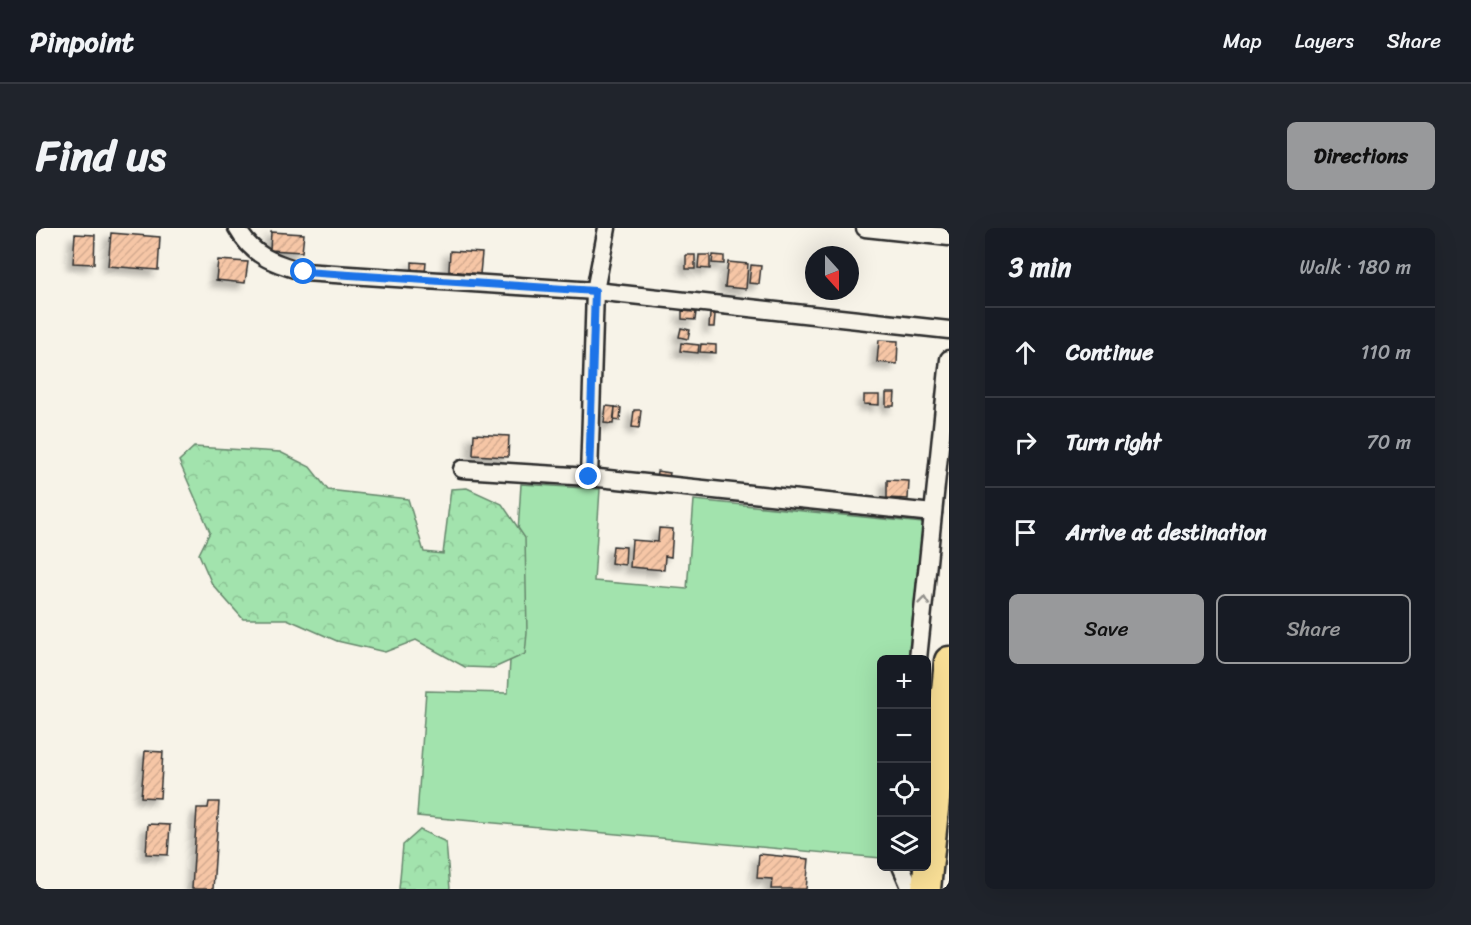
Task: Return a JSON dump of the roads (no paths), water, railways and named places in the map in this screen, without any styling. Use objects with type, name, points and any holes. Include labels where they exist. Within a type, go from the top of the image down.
[{"type":"highway","points":[[926,889],[949,661]]},
{"type":"street","points":[[237,228],[245,243],[270,262],[304,272],[595,291],[949,330]]},
{"type":"street","points":[[589,477],[595,291],[606,228]]},
{"type":"street","points":[[865,228],[949,237]]},
{"type":"street","points":[[919,655],[949,359]]},
{"type":"street","points":[[462,469],[589,477],[933,513]]},
{"type":"street","points":[[903,871],[911,889]]}]
